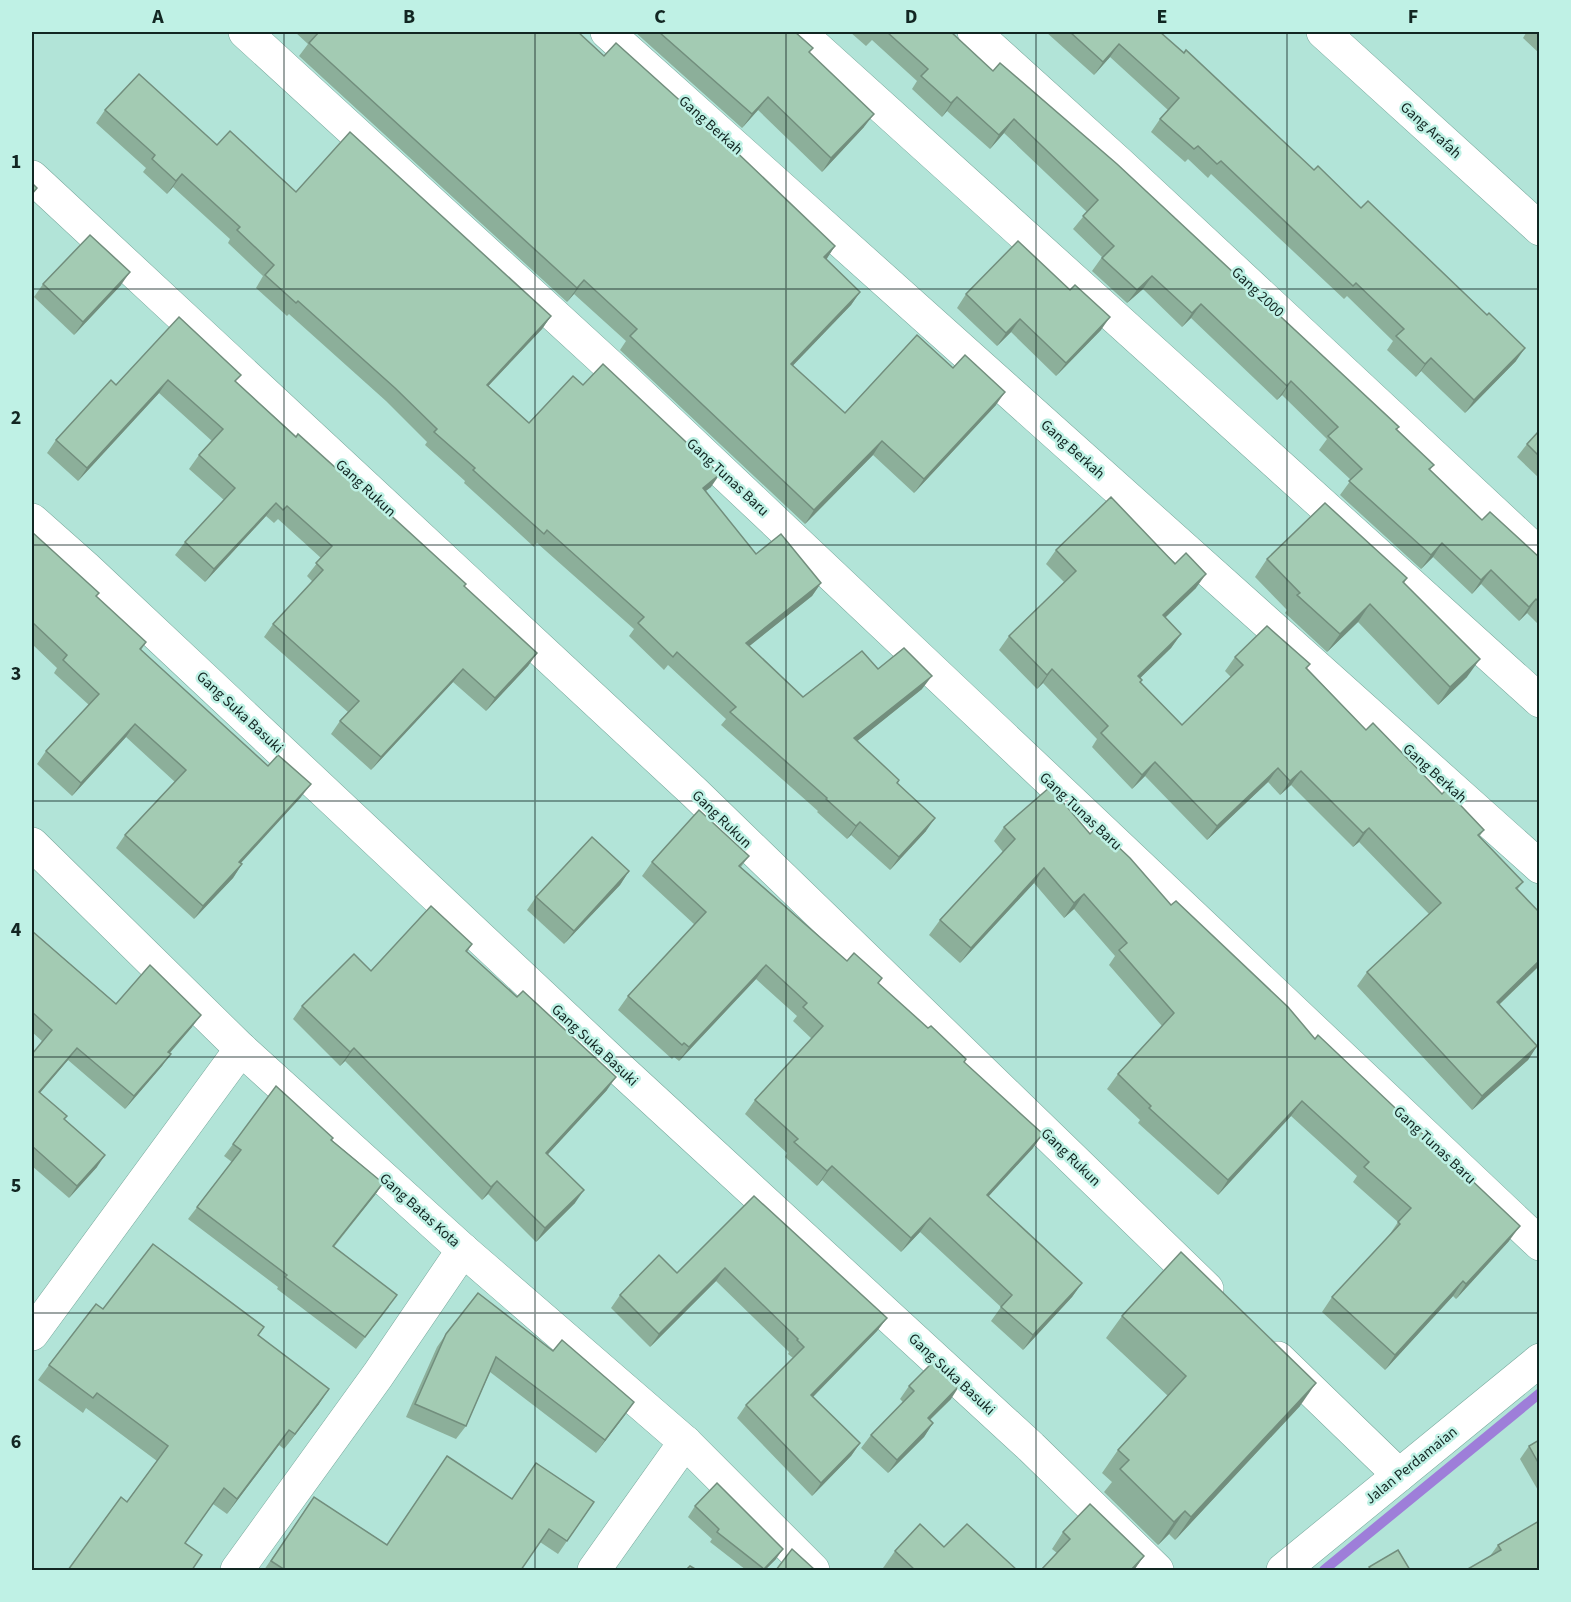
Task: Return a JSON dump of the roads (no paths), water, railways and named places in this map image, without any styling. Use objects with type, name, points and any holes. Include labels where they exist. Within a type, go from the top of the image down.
[{"type":"street","name":"Gang Tunas Baru","points":[[246,32],[623,378],[1539,1244]]},
{"type":"street","name":"Gang Berkah","points":[[607,32],[1539,867]]},
{"type":"street","points":[[799,32],[1539,701]]},
{"type":"street","name":"Gang 2000","points":[[974,32],[1120,164],[1539,555]]},
{"type":"street","name":"Gang Arafah","points":[[1323,32],[1539,229]]},
{"type":"street","name":"Gang Rukun","points":[[32,177],[695,793],[1227,1309]]},
{"type":"street","name":"Gang Suka Basuki","points":[[32,520],[94,575],[638,1085],[1031,1447],[1157,1570]]},
{"type":"street","name":"Gang Batas Kota","points":[[32,844],[241,1049],[463,1250],[686,1442],[813,1570]]},
{"type":"street","points":[[32,1334],[241,1049]]},
{"type":"street","points":[[237,1570],[378,1376],[463,1250]]},
{"type":"street","points":[[1253,1334],[1399,1475]]},
{"type":"street","name":"Jalan Perdamaian","points":[[1283,1570],[1539,1360]]},
{"type":"street","points":[[594,1570],[686,1442]]},
{"type":"waterway","points":[[1324,1570],[1540,1393]]}]
